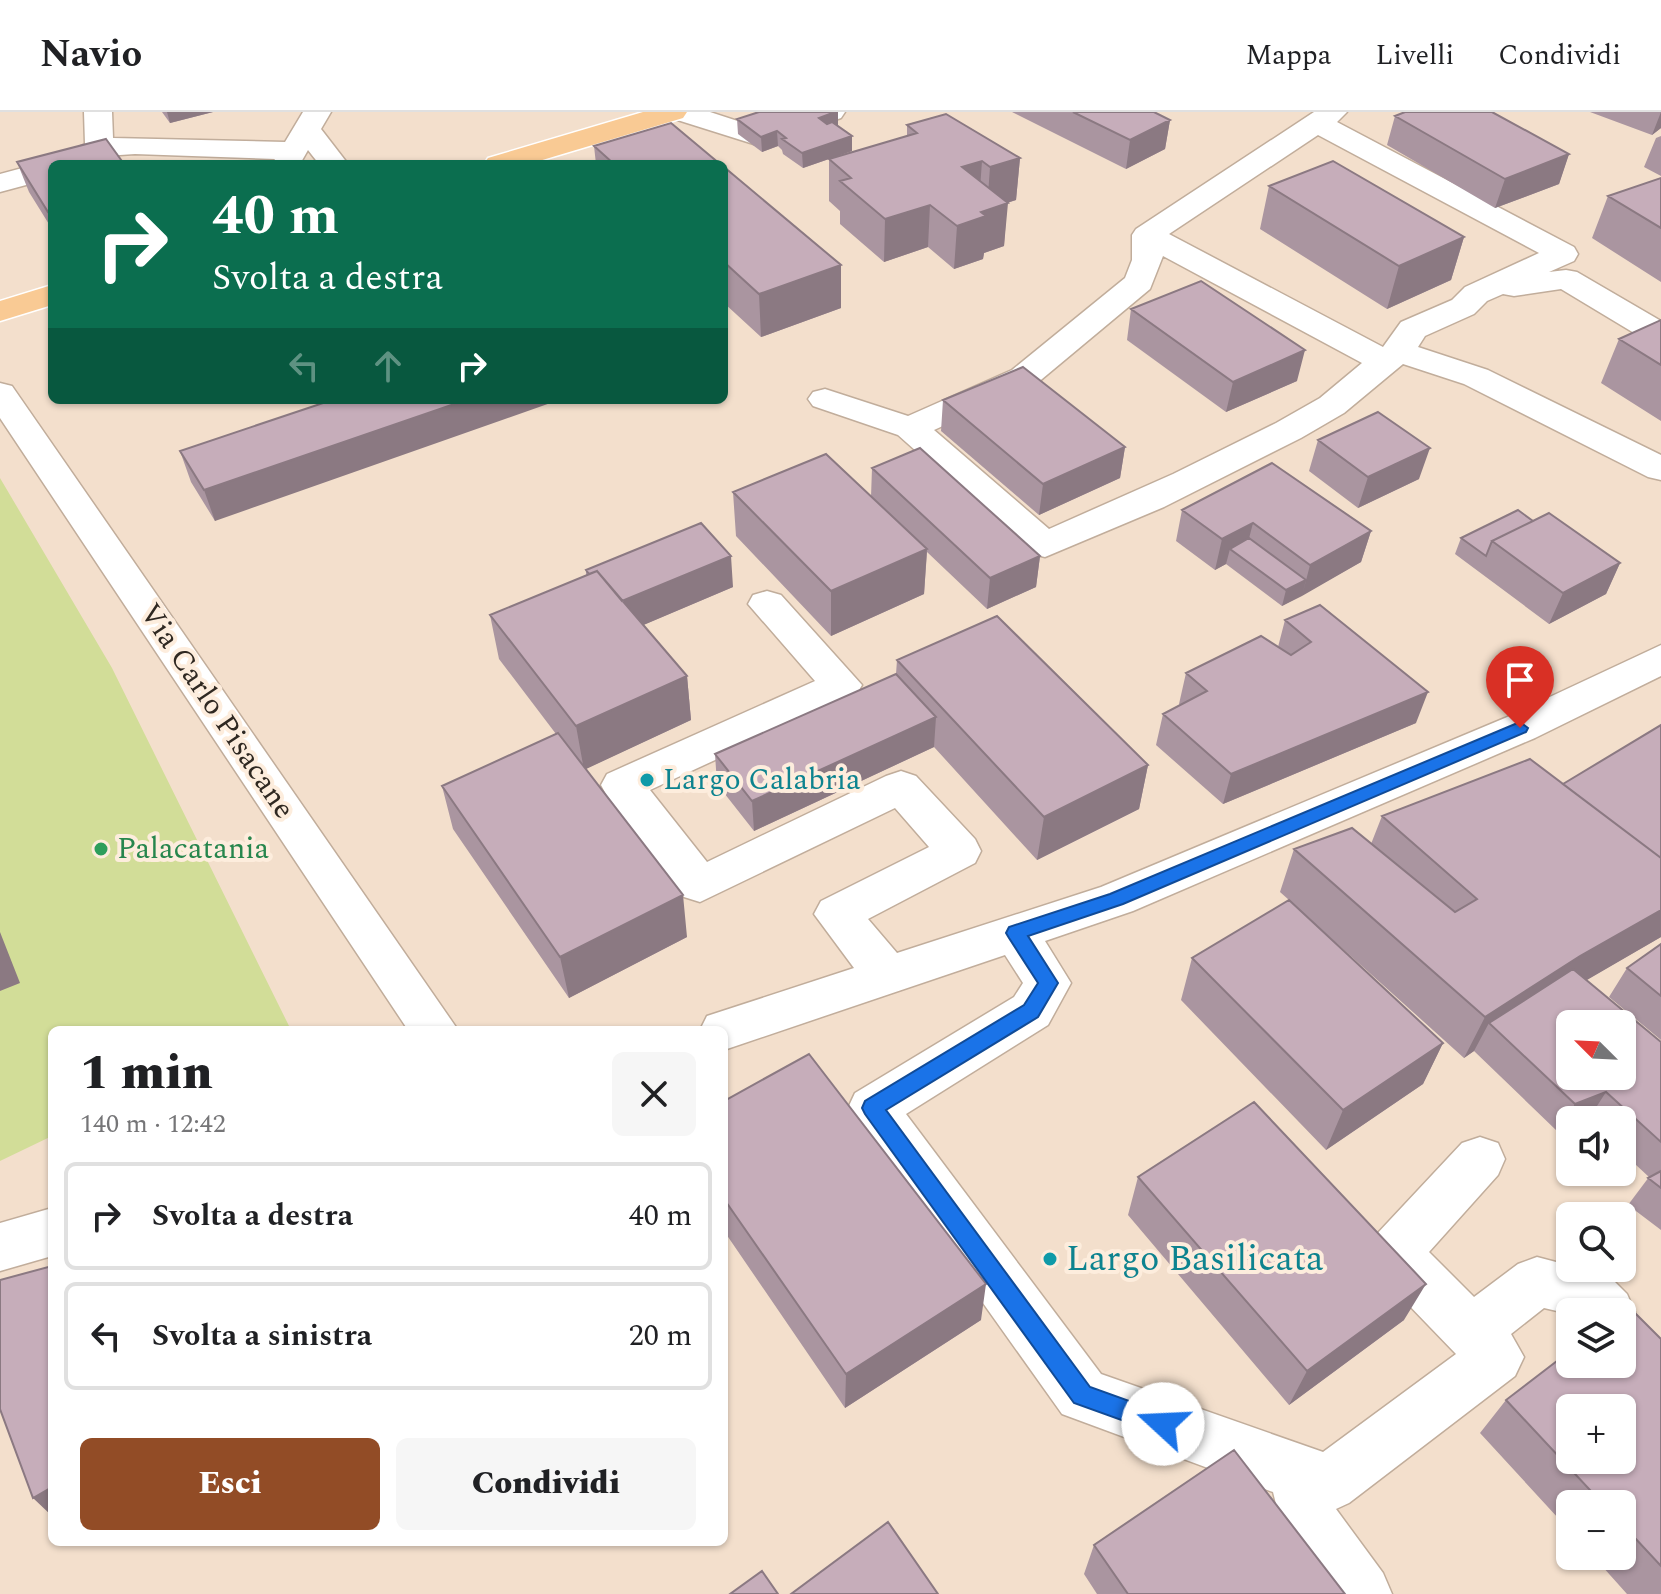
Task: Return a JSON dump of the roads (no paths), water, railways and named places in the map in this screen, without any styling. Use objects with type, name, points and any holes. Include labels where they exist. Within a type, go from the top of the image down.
[{"type":"main road","points":[[511,160],[673,112]]},
{"type":"main road","points":[[0,311],[48,296]]},
{"type":"street","points":[[98,112],[99,148]]},
{"type":"street","points":[[681,112],[760,137],[831,112]]},
{"type":"street","points":[[825,399],[910,428],[1045,545],[1156,498],[1326,410],[1392,356],[1413,329],[1463,307],[1476,294],[1563,254],[1325,117],[1147,235]]},
{"type":"street","points":[[73,160],[99,148],[301,139],[329,160]]},
{"type":"street","points":[[0,183],[48,170]]},
{"type":"street","points":[[1147,235],[1392,356],[1476,377],[1661,469]]},
{"type":"street","points":[[910,428],[1024,377],[1139,282],[1148,260],[1147,235]]},
{"type":"street","points":[[1476,294],[1566,279],[1661,335]]},
{"type":"street","name":"Via Carlo Pisacane","points":[[0,393],[431,1026]]},
{"type":"street","points":[[767,604],[842,685],[622,785],[700,885],[901,787],[959,851],[837,914],[887,975]]},
{"type":"street","points":[[728,1029],[1117,899],[1520,728],[1661,659]]},
{"type":"street","points":[[1015,933],[1048,983],[1031,1011],[873,1108],[1082,1395],[1329,1483],[1496,1357],[1394,1253],[1480,1159]]},
{"type":"street","points":[[0,1247],[48,1233]]},
{"type":"street","points":[[1471,1331],[1537,1282],[1590,1294],[1594,1298]]},
{"type":"street","points":[[1298,1472],[1310,1525],[1362,1594]]},
{"type":"place","name":"Largo Calabria","points":[[647,780]]},
{"type":"place","name":"Palacatania","points":[[101,849]]},
{"type":"place","name":"Largo Basilicata","points":[[1050,1259]]}]
